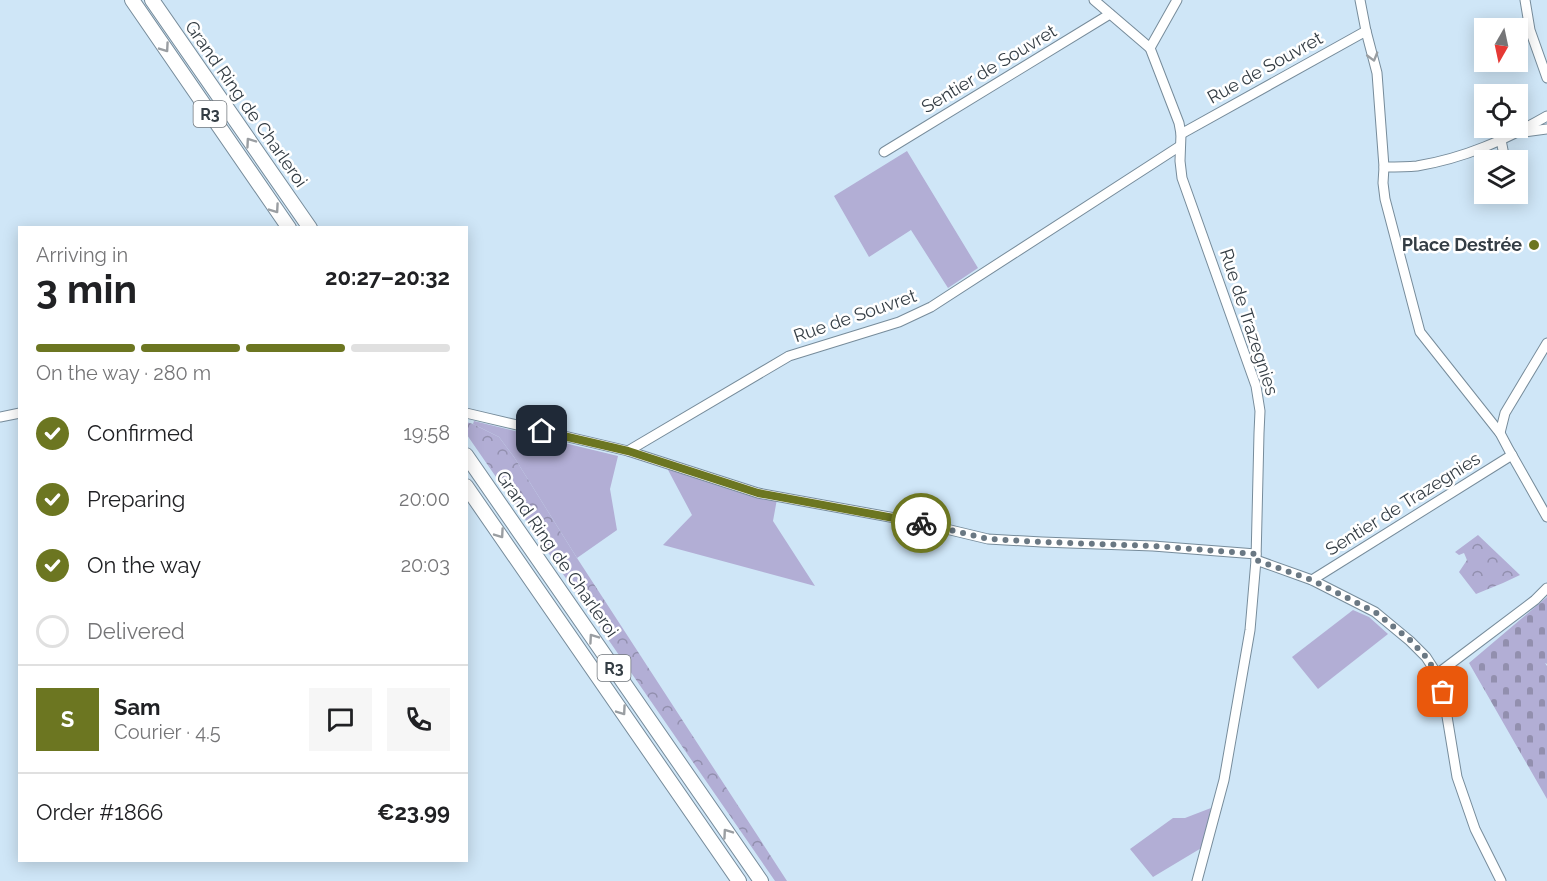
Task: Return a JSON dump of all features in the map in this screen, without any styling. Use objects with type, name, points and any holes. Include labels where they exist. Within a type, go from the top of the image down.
[{"type":"highway","name":"Grand Ring de Charleroi","points":[[132,0],[288,226]]},
{"type":"highway","name":"Grand Ring de Charleroi","points":[[152,0],[309,226]]},
{"type":"highway","name":"Grand Ring de Charleroi","points":[[468,458],[760,881]]},
{"type":"highway","name":"Grand Ring de Charleroi","points":[[468,489],[739,881]]},
{"type":"street","points":[[1094,0],[1150,48],[1177,0]]},
{"type":"street","points":[[1360,0],[1377,73],[1385,199],[1420,332],[1500,433],[1547,517]]},
{"type":"street","points":[[1525,0],[1530,30],[1547,78]]},
{"type":"street","name":"Sentier de Souvret","points":[[884,153],[1110,14]]},
{"type":"street","name":"Rue de Souvret","points":[[1181,134],[1366,31]]},
{"type":"street","name":"Rue de Trazegnies","points":[[1150,48],[1179,123],[1182,178],[1256,386],[1260,411],[1256,557],[1250,630],[1224,780],[1197,881]]},
{"type":"street","points":[[1528,127],[1547,116]]},
{"type":"street","points":[[1528,131],[1547,129]]},
{"type":"street","points":[[1384,167],[1415,166],[1449,159],[1506,138]]},
{"type":"street","points":[[1501,140],[1503,150]]},
{"type":"street","name":"Rue de Souvret","points":[[628,451],[789,356],[889,325],[931,307],[1180,146]]},
{"type":"street","points":[[1500,433],[1505,413],[1547,343]]},
{"type":"street","points":[[0,417],[18,413]]},
{"type":"street","points":[[468,413],[628,451],[758,493],[917,522],[988,539],[1154,546],[1256,557],[1312,580],[1375,612],[1410,640],[1426,657],[1437,674],[1443,692],[1456,777],[1475,829],[1501,881]]},
{"type":"street","name":"Sentier de Trazegnies","points":[[1312,580],[1512,455]]},
{"type":"street","points":[[1437,674],[1547,588]]},
{"type":"green space","points":[[907,151],[978,268],[948,288],[911,230],[869,257],[834,196]]},
{"type":"green space","points":[[474,421],[618,456],[610,489],[617,530],[577,558],[499,437],[473,424]]},
{"type":"green space","points":[[468,423],[499,437],[514,457],[787,881],[775,881],[468,436]]},
{"type":"green space","points":[[667,468],[721,486],[777,499],[773,521],[815,586],[663,545],[692,515]]},
{"type":"green space","points":[[1478,535],[1520,575],[1476,594],[1459,572],[1467,560],[1464,553],[1459,555],[1455,552]]},
{"type":"green space","points":[[1547,597],[1547,664],[1545,663],[1547,666],[1547,799],[1469,663]]},
{"type":"green space","points":[[1353,610],[1369,617],[1388,634],[1318,689],[1292,657]]},
{"type":"green space","points":[[1211,808],[1203,847],[1153,877],[1130,849],[1173,818],[1185,818]]},
{"type":"way so far","points":[[921,523],[988,539],[1154,546],[1256,554],[1256,560],[1312,580],[1375,612],[1410,640],[1426,657],[1437,674],[1443,692]]},
{"type":"place","name":"Place Destrée","points":[[1534,245]]},
{"type":"route","points":[[542,431],[628,451],[758,493],[921,523]]}]
